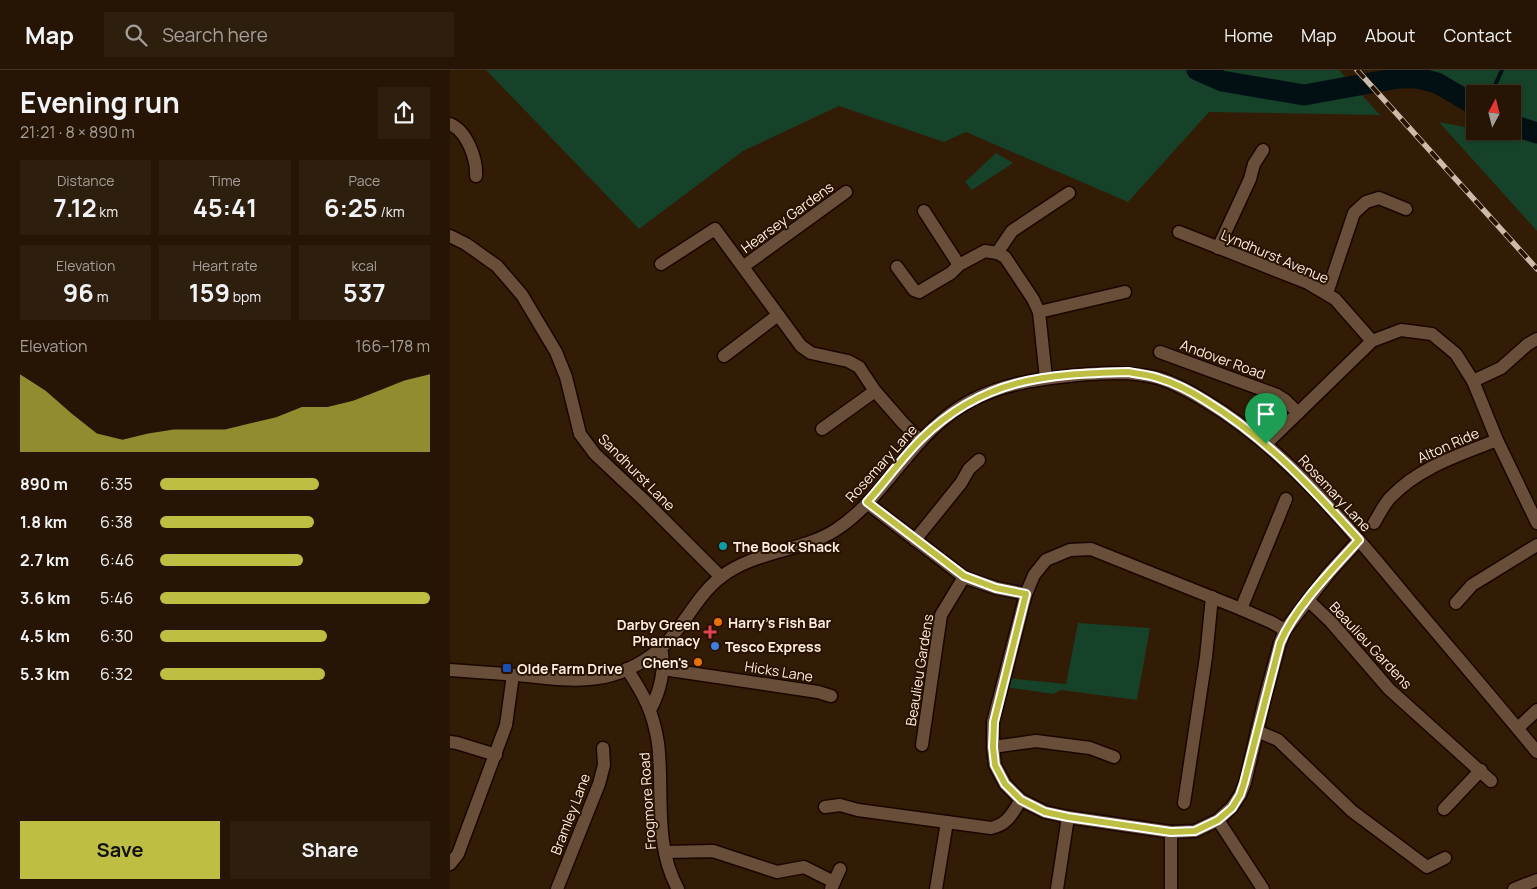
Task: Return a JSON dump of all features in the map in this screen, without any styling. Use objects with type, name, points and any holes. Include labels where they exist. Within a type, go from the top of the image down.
[{"type":"street","points":[[450,124],[467,140],[477,165],[476,176]]},
{"type":"street","points":[[1218,248],[1250,179],[1254,164],[1263,150]]},
{"type":"street","name":"Hearsey Gardens","points":[[744,266],[846,192]]},
{"type":"street","points":[[997,253],[1012,231],[1069,193]]},
{"type":"street","points":[[1327,293],[1354,213],[1366,202],[1380,198],[1406,209]]},
{"type":"street","points":[[924,211],[959,265]]},
{"type":"street","name":"Hearsey Gardens","points":[[661,264],[716,229],[801,346],[811,353],[848,361],[860,367],[875,391],[903,424],[920,440]]},
{"type":"street","name":"Lyndhurst Avenue","points":[[1179,232],[1308,283],[1327,293],[1335,299],[1372,341]]},
{"type":"street","name":"Sandhurst Lane","points":[[450,236],[466,244],[497,266],[522,295],[556,352],[566,378],[580,434],[595,454],[645,500],[721,576]]},
{"type":"street","points":[[897,266],[914,290],[919,292],[951,273],[959,265],[985,251],[997,253],[1005,257],[1033,299],[1039,312],[1046,378]]},
{"type":"street","points":[[1039,312],[1125,292]]},
{"type":"street","points":[[724,356],[778,315]]},
{"type":"street","points":[[1266,444],[1372,341],[1401,330],[1432,334],[1456,354],[1473,381],[1497,440],[1532,501],[1537,523]]},
{"type":"street","points":[[1473,381],[1501,368],[1528,344],[1537,339]]},
{"type":"street","name":"Andover Road","points":[[1160,352],[1277,396],[1285,400],[1298,413]]},
{"type":"street","name":"Rosemary Lane","points":[[450,670],[581,681],[608,677],[627,669],[661,648],[672,637],[704,594],[721,576],[744,564],[805,545],[834,531],[867,502],[920,440],[944,419],[968,402],[993,390],[1019,382],[1046,378],[1128,372],[1159,378],[1188,390],[1224,412],[1266,444],[1298,474],[1359,540],[1537,752]]},
{"type":"street","points":[[822,429],[875,391]]},
{"type":"street","name":"Alton Ride","points":[[1374,523],[1390,498],[1414,477],[1434,466],[1497,440]]},
{"type":"street","points":[[915,540],[961,483],[969,469],[979,460]]},
{"type":"street","points":[[1241,609],[1286,500]]},
{"type":"street","points":[[867,502],[964,576],[988,586],[1026,594]]},
{"type":"street","points":[[1285,630],[1241,609],[1091,550],[1070,550],[1046,560],[1034,575],[1026,594],[994,722],[993,747],[995,765],[1005,784],[1021,800],[1045,812],[1171,832],[1195,831],[1218,820],[1232,808],[1240,795],[1285,630],[1359,540]]},
{"type":"street","points":[[1456,602],[1472,585],[1537,545]]},
{"type":"street","name":"Beaulieu Gardens","points":[[922,744],[941,615],[964,576]]},
{"type":"street","points":[[1184,803],[1206,657],[1212,598]]},
{"type":"street","name":"Beaulieu Gardens","points":[[1308,600],[1331,622],[1389,689],[1491,781]]},
{"type":"street","points":[[650,710],[655,701],[663,669],[661,648]]},
{"type":"street","name":"Frogmore Road","points":[[627,669],[645,697],[650,710],[659,751],[661,820],[665,852],[669,869],[678,889]]},
{"type":"street","name":"Hicks Lane","points":[[663,669],[818,692],[831,696]]},
{"type":"street","points":[[450,864],[458,854],[506,725],[513,675]]},
{"type":"street","points":[[1518,728],[1537,710]]},
{"type":"street","points":[[1257,731],[1278,740],[1352,811],[1427,867],[1445,858]]},
{"type":"street","points":[[993,747],[1036,741],[1090,748],[1114,757]]},
{"type":"street","points":[[450,742],[496,755]]},
{"type":"street","name":"Bramley Lane","points":[[557,889],[599,784],[604,765],[603,748]]},
{"type":"street","points":[[1444,809],[1480,770]]},
{"type":"street","points":[[825,807],[840,805],[858,810],[990,828],[1000,826],[1006,822],[1021,800]]},
{"type":"street","points":[[1057,889],[1068,817]]},
{"type":"street","points":[[1218,820],[1263,889]]},
{"type":"street","points":[[936,889],[946,822]]},
{"type":"street","points":[[1171,832],[1171,889]]},
{"type":"street","points":[[665,852],[713,850],[777,872],[804,867],[832,886],[840,869]]},
{"type":"street","points":[[1514,889],[1537,880]]},
{"type":"green space","points":[[486,70],[1339,70],[1380,115],[1209,112],[1128,202],[966,132],[944,142],[839,106],[743,151],[639,229]]},
{"type":"green space","points":[[1411,70],[1537,70],[1537,231],[1439,122],[1466,127],[1466,140],[1521,140],[1521,85],[1466,85],[1466,100],[1441,81],[1422,82]]},
{"type":"green space","points":[[996,153],[1013,163],[972,190],[965,182]]},
{"type":"green space","points":[[1078,623],[1150,628],[1137,700],[1061,690],[1053,694],[1005,687],[1007,678],[1066,684]]},
{"type":"waterway","points":[[1197,70],[1222,81],[1304,95],[1398,78],[1418,78],[1437,83],[1466,100]]},
{"type":"waterway","points":[[1495,85],[1502,70]]},
{"type":"waterway","points":[[1521,128],[1537,133]]},
{"type":"railway","points":[[1357,70],[1537,269]]},
{"type":"place","name":"The Book Shack","points":[[723,546]]},
{"type":"place","name":"Harry's Fish Bar","points":[[718,622]]},
{"type":"place","name":"Darby Green Pharmacy","points":[[710,632]]},
{"type":"place","name":"Tesco Express","points":[[715,646]]},
{"type":"place","name":"Chen's","points":[[698,662]]},
{"type":"place","name":"Olde Farm Drive","points":[[507,668]]},
{"type":"route","points":[[1128,372],[1159,378],[1188,390],[1224,412],[1266,444],[1292,467],[1359,540],[1329,573],[1285,630],[1265,698],[1244,783],[1240,795],[1232,808],[1218,820],[1195,831],[1171,832],[1068,817],[1045,812],[1021,800],[1005,784],[995,765],[993,747],[994,722],[1026,594],[996,588],[964,576],[867,502],[920,440],[944,419],[968,402],[993,390],[1019,382],[1046,378],[1128,372]]}]
